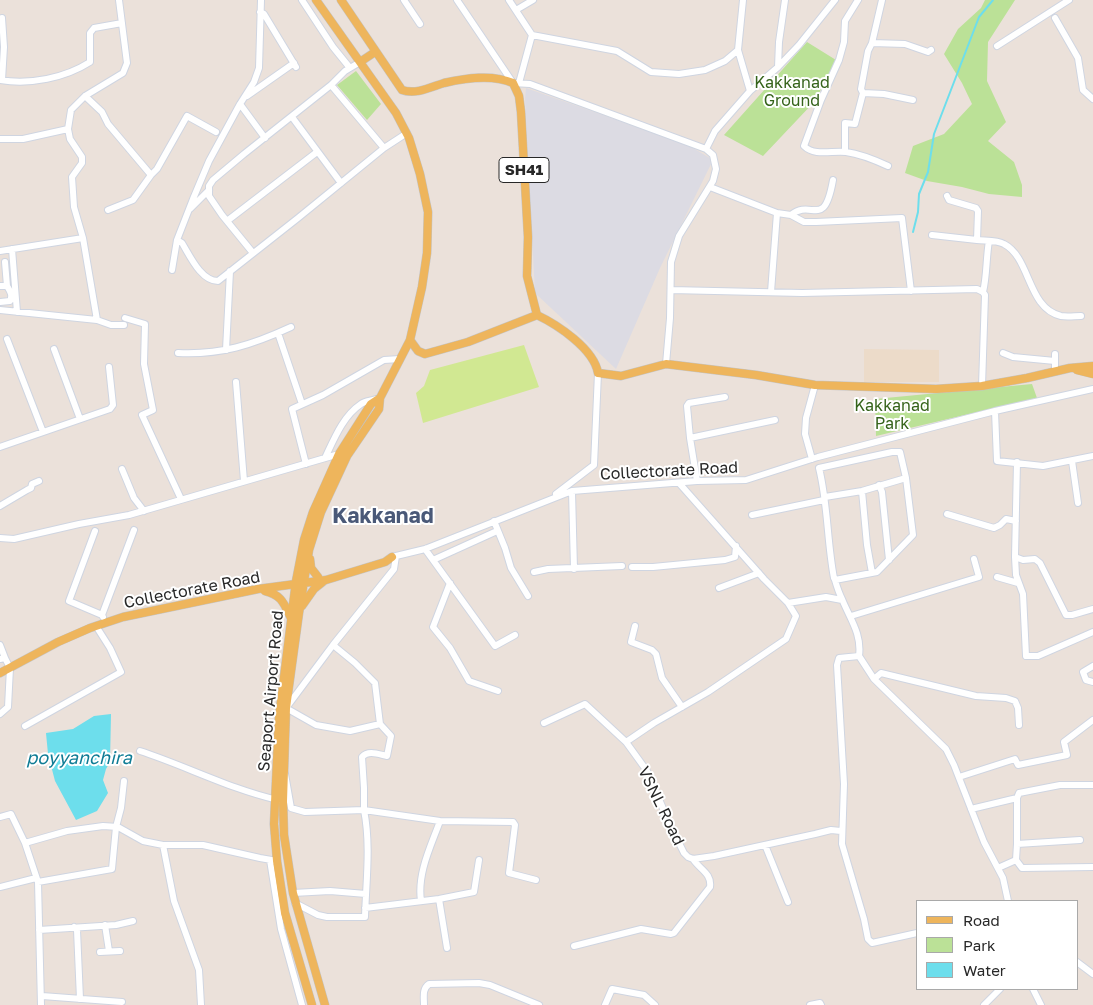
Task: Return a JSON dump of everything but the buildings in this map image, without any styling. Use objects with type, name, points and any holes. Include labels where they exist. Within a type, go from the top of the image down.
[{"type":"main road","name":"Seaport Airport Road","points":[[312,1005],[285,913],[274,860],[279,717],[291,618],[309,550],[325,504],[347,456],[379,409],[380,398],[410,340],[422,287],[427,253],[428,212],[420,174],[407,133],[396,113],[316,0]]},
{"type":"main road","points":[[341,0],[399,87],[406,92],[417,92],[444,84],[479,78],[503,78],[516,83]]},
{"type":"main road","points":[[360,62],[375,52]]},
{"type":"main road","name":"SH41","points":[[516,83],[521,112],[528,237],[527,276],[537,315]]},
{"type":"main road","points":[[410,340],[418,351],[425,354],[497,332],[537,315],[560,328],[581,344],[598,373],[621,376],[666,364],[748,373],[815,385],[936,389],[982,386],[1070,368],[1093,366]]},
{"type":"main road","points":[[1070,368],[1093,374]]},
{"type":"main road","name":"Seaport Airport Road","points":[[325,1005],[295,903],[284,835],[283,801],[286,708],[299,613],[304,540],[313,512],[339,454],[371,404],[380,398]]},
{"type":"main road","points":[[309,550],[311,568],[318,577]]},
{"type":"main road","points":[[300,581],[325,576],[384,558],[395,558]]},
{"type":"main road","name":"Collectorate Road","points":[[0,673],[58,642],[123,617],[300,581],[326,580],[395,558]]},
{"type":"main road","points":[[299,613],[314,589],[326,580]]},
{"type":"main road","points":[[258,590],[275,593],[282,600],[291,618]]},
{"type":"street","points":[[97,320],[82,238],[74,207],[72,177],[82,163],[82,157],[70,139],[68,130],[71,110],[85,96],[123,73],[127,63],[119,0]]},
{"type":"street","points":[[172,270],[177,240],[189,209],[210,161],[231,119],[254,82],[259,68],[261,54],[261,0]]},
{"type":"street","points":[[302,0],[333,47],[350,68]]},
{"type":"street","points":[[404,0],[420,24]]},
{"type":"street","points":[[457,0],[516,83]]},
{"type":"street","points":[[509,0],[532,36],[617,51],[651,72],[679,74],[705,70],[725,61],[738,50]]},
{"type":"street","points":[[516,10],[533,0]]},
{"type":"street","points":[[743,0],[738,50],[750,91]]},
{"type":"street","points":[[778,67],[779,42],[785,0]]},
{"type":"street","points":[[706,149],[716,132],[750,91],[778,67],[799,45],[835,0]]},
{"type":"street","points":[[858,0],[845,21],[844,42],[839,60],[821,100],[804,146],[812,152],[859,154],[888,166]]},
{"type":"street","points":[[845,152],[845,124],[855,124],[856,114],[863,93],[861,89],[862,82],[882,0]]},
{"type":"street","points":[[997,46],[1068,0]]},
{"type":"street","points":[[242,101],[295,65],[264,14],[260,12]]},
{"type":"street","points":[[2,18],[4,54],[1,80],[28,81],[56,78],[82,68],[90,62],[90,33],[94,28],[122,23]]},
{"type":"street","points":[[1055,18],[1078,58],[1083,90],[1093,99]]},
{"type":"street","points":[[516,83],[532,36]]},
{"type":"street","points":[[872,43],[906,44],[928,52],[931,50]]},
{"type":"street","points":[[253,253],[209,196],[209,186],[213,180],[350,68],[360,62]]},
{"type":"street","points":[[516,83],[530,84],[706,149],[713,154],[716,169],[713,181],[679,236],[671,262],[666,364]]},
{"type":"street","points":[[331,85],[384,148]]},
{"type":"street","points":[[863,93],[884,94],[913,100]]},
{"type":"street","points":[[85,96],[102,112],[108,124],[151,175]]},
{"type":"street","points":[[242,101],[266,138]]},
{"type":"street","points":[[108,210],[133,200],[157,169],[187,116],[216,132]]},
{"type":"street","points":[[292,117],[341,183]]},
{"type":"street","points":[[0,139],[23,139],[68,130]]},
{"type":"street","points":[[177,240],[182,243],[204,276],[210,281],[218,281],[384,148],[407,133]]},
{"type":"street","points":[[227,221],[317,152]]},
{"type":"street","points":[[791,215],[796,212],[823,209],[828,204],[833,180]]},
{"type":"street","points":[[710,187],[776,213],[791,215],[804,222],[902,218],[911,291]]},
{"type":"street","points":[[189,209],[209,190]]},
{"type":"street","points":[[947,196],[949,200],[976,208],[978,211],[977,240]]},
{"type":"street","points":[[771,292],[776,213]]},
{"type":"street","points":[[932,235],[1003,243],[1012,249],[1023,265],[1042,305],[1060,316],[1081,316]]},
{"type":"street","points":[[0,250],[82,238]]},
{"type":"street","points":[[982,386],[985,302],[983,292],[987,278],[985,265],[989,241]]},
{"type":"street","points":[[12,249],[17,312]]},
{"type":"street","points":[[0,302],[10,301],[12,295],[3,286],[5,262]]},
{"type":"street","points":[[226,350],[230,271]]},
{"type":"street","points":[[671,290],[771,292],[911,291],[973,288],[983,292]]},
{"type":"street","points":[[0,310],[97,320],[111,325],[124,322],[145,324],[144,364],[153,410],[142,415],[181,499]]},
{"type":"street","points":[[178,353],[203,354],[226,350],[264,340],[291,327]]},
{"type":"street","points":[[278,333],[302,404]]},
{"type":"street","points":[[7,339],[43,432]]},
{"type":"street","points":[[54,348],[80,419]]},
{"type":"street","points":[[1003,353],[1013,358],[1055,357],[1055,372]]},
{"type":"street","points":[[306,464],[291,412],[292,409],[384,360],[400,359]]},
{"type":"street","points":[[0,447],[110,409],[113,405],[109,367]]},
{"type":"street","points":[[551,498],[594,465],[598,373]]},
{"type":"street","points":[[236,382],[244,481]]},
{"type":"street","points":[[812,459],[805,434],[806,418],[815,385]]},
{"type":"street","name":"Collectorate Road","points":[[395,558],[425,549],[572,491],[679,482],[746,480],[812,459],[995,411],[1093,389]]},
{"type":"street","points":[[696,481],[687,406],[689,403],[725,396]]},
{"type":"street","points":[[326,458],[342,425],[354,410],[362,403],[380,398]]},
{"type":"street","points":[[995,411],[997,461],[1043,466],[1093,456]]},
{"type":"street","points":[[690,438],[775,420]]},
{"type":"street","points":[[835,580],[877,572],[913,535],[902,453],[898,451],[892,452],[819,468],[825,499],[831,562],[835,580],[842,600],[855,625],[860,647],[859,656],[874,679],[946,749],[984,842],[1003,878],[1008,900]]},
{"type":"street","points":[[0,538],[14,539],[144,511],[339,454]]},
{"type":"street","points":[[1072,461],[1078,503]]},
{"type":"street","points":[[1016,462],[1015,558],[1016,576],[1023,594],[1026,656],[1038,656],[1093,632]]},
{"type":"street","points":[[122,469],[134,498],[144,511]]},
{"type":"street","points":[[752,515],[862,491],[906,478]]},
{"type":"street","points":[[0,506],[39,481]]},
{"type":"street","points":[[626,742],[654,723],[708,692],[786,639],[796,616],[788,602],[759,573],[679,482]]},
{"type":"street","points":[[878,485],[882,492],[889,560]]},
{"type":"street","points":[[572,491],[574,568]]},
{"type":"street","points":[[862,491],[867,545],[872,573]]},
{"type":"street","points":[[947,514],[994,528],[1006,519],[1016,521]]},
{"type":"street","points":[[494,521],[511,568],[528,596]]},
{"type":"street","points":[[95,531],[69,601],[103,616],[134,530]]},
{"type":"street","points":[[434,560],[498,531]]},
{"type":"street","points":[[632,567],[653,567],[725,560],[735,557],[736,546]]},
{"type":"street","points":[[425,549],[495,646],[515,635]]},
{"type":"street","points":[[380,724],[350,731],[316,726],[286,708],[394,569],[395,558]]},
{"type":"street","points":[[1015,558],[1023,560],[1034,559],[1040,563],[1066,615],[1093,609]]},
{"type":"street","points":[[851,616],[979,577],[974,559]]},
{"type":"street","points":[[534,572],[541,570],[622,566]]},
{"type":"street","points":[[720,588],[759,573]]},
{"type":"street","points":[[997,577],[1018,582]]},
{"type":"street","points":[[450,583],[433,627],[450,648],[469,681],[498,691]]},
{"type":"street","points":[[788,602],[826,597],[842,600]]},
{"type":"street","points":[[25,726],[122,672],[96,626]]},
{"type":"street","points":[[635,626],[631,642],[652,650],[656,654],[662,678],[682,707]]},
{"type":"street","points":[[0,645],[2,658],[10,668],[8,707],[0,714]]},
{"type":"street","points":[[295,903],[318,915],[327,917],[365,917],[368,853],[362,757],[366,753],[387,756],[391,742],[389,732],[380,724],[375,683],[355,663],[333,646]]},
{"type":"street","points":[[859,656],[839,658],[837,665],[844,784],[842,844],[868,939],[872,943],[916,933]]},
{"type":"street","points":[[1093,666],[1083,672],[1086,680],[1093,682]]},
{"type":"street","points":[[874,679],[881,673],[976,696],[1006,698],[1015,701],[1018,708],[1019,725]]},
{"type":"street","name":"VSNL Road","points":[[544,723],[586,704],[626,742],[647,771],[684,853],[693,859],[831,830],[841,831]]},
{"type":"street","points":[[959,777],[1015,759],[1018,765],[1067,755],[1064,742],[1093,720]]},
{"type":"street","points":[[140,751],[167,760],[211,779],[283,801]]},
{"type":"street","points":[[285,773],[291,808],[305,812],[364,810],[440,820],[514,823],[509,873],[536,880]]},
{"type":"street","points":[[0,887],[112,869],[116,827],[121,808],[124,781]]},
{"type":"street","points":[[1093,785],[1060,784],[1019,793],[1017,798],[1016,860],[1022,868],[1093,867]]},
{"type":"street","points":[[971,809],[1017,798]]},
{"type":"street","points":[[0,817],[11,814],[25,844],[37,880],[41,1005]]},
{"type":"street","points":[[421,900],[422,871],[440,820]]},
{"type":"street","points":[[25,844],[67,831],[103,826],[116,827],[143,842],[164,845],[203,845],[274,860],[281,929],[302,1005]]},
{"type":"street","points":[[1017,844],[1080,840]]},
{"type":"street","points":[[164,845],[174,901],[199,970],[201,1005]]},
{"type":"street","points":[[765,845],[788,902]]},
{"type":"street","points":[[574,946],[641,929],[671,934],[674,932],[710,887],[710,878],[693,859]]},
{"type":"street","points":[[365,908],[439,899],[474,892],[479,860]]},
{"type":"street","points":[[998,868],[1016,860]]},
{"type":"street","points":[[293,893],[330,891],[366,894]]},
{"type":"street","points":[[439,899],[446,948]]},
{"type":"street","points":[[40,930],[133,922]]},
{"type":"street","points":[[105,925],[109,951]]},
{"type":"street","points":[[74,927],[77,930],[80,999]]},
{"type":"street","points":[[100,952],[120,951]]},
{"type":"street","points":[[1078,963],[1093,974]]},
{"type":"street","points":[[424,1005],[424,990],[429,984],[479,983],[490,985],[539,1005]]},
{"type":"street","points":[[604,1005],[612,988],[644,995],[655,1005]]},
{"type":"street","points":[[984,1005],[999,990]]},
{"type":"street","points":[[1034,990],[1041,1005]]},
{"type":"street","points":[[42,996],[122,1002]]},
{"type":"street","points":[[810,1005],[821,1005]]},
{"type":"shaded area","points":[[526,88],[688,145],[713,160],[660,268],[616,369],[535,293]]},
{"type":"shaded area","points":[[864,349],[939,350],[939,382],[864,382]]},
{"type":"green space","points":[[985,0],[1015,0],[988,42],[987,81],[1006,122],[988,141],[1014,162],[1022,185],[1022,197],[989,194],[927,181],[905,173],[913,146],[944,134],[972,104],[962,83],[944,54],[958,29],[981,8]]},
{"type":"green space","name":"Kakkanad Ground","points":[[807,42],[836,60],[815,101],[763,156],[724,135]]},
{"type":"green space","points":[[356,71],[381,104],[367,120],[337,85]]},
{"type":"green space","points":[[524,345],[539,387],[423,423],[416,393],[424,386],[430,370]]},
{"type":"green space","name":"Kakkanad Park","points":[[1032,384],[1037,398],[876,436],[875,399]]},
{"type":"water","name":"poyyanchira","points":[[111,714],[110,762],[103,780],[108,793],[97,811],[76,820],[55,781],[48,754],[46,733],[73,729],[94,716]]},
{"type":"waterway","points":[[913,232],[918,212],[919,194],[928,172],[934,134],[979,17],[993,0]]},
{"type":"district","name":"Kakkanad","points":[[383,516]]}]
